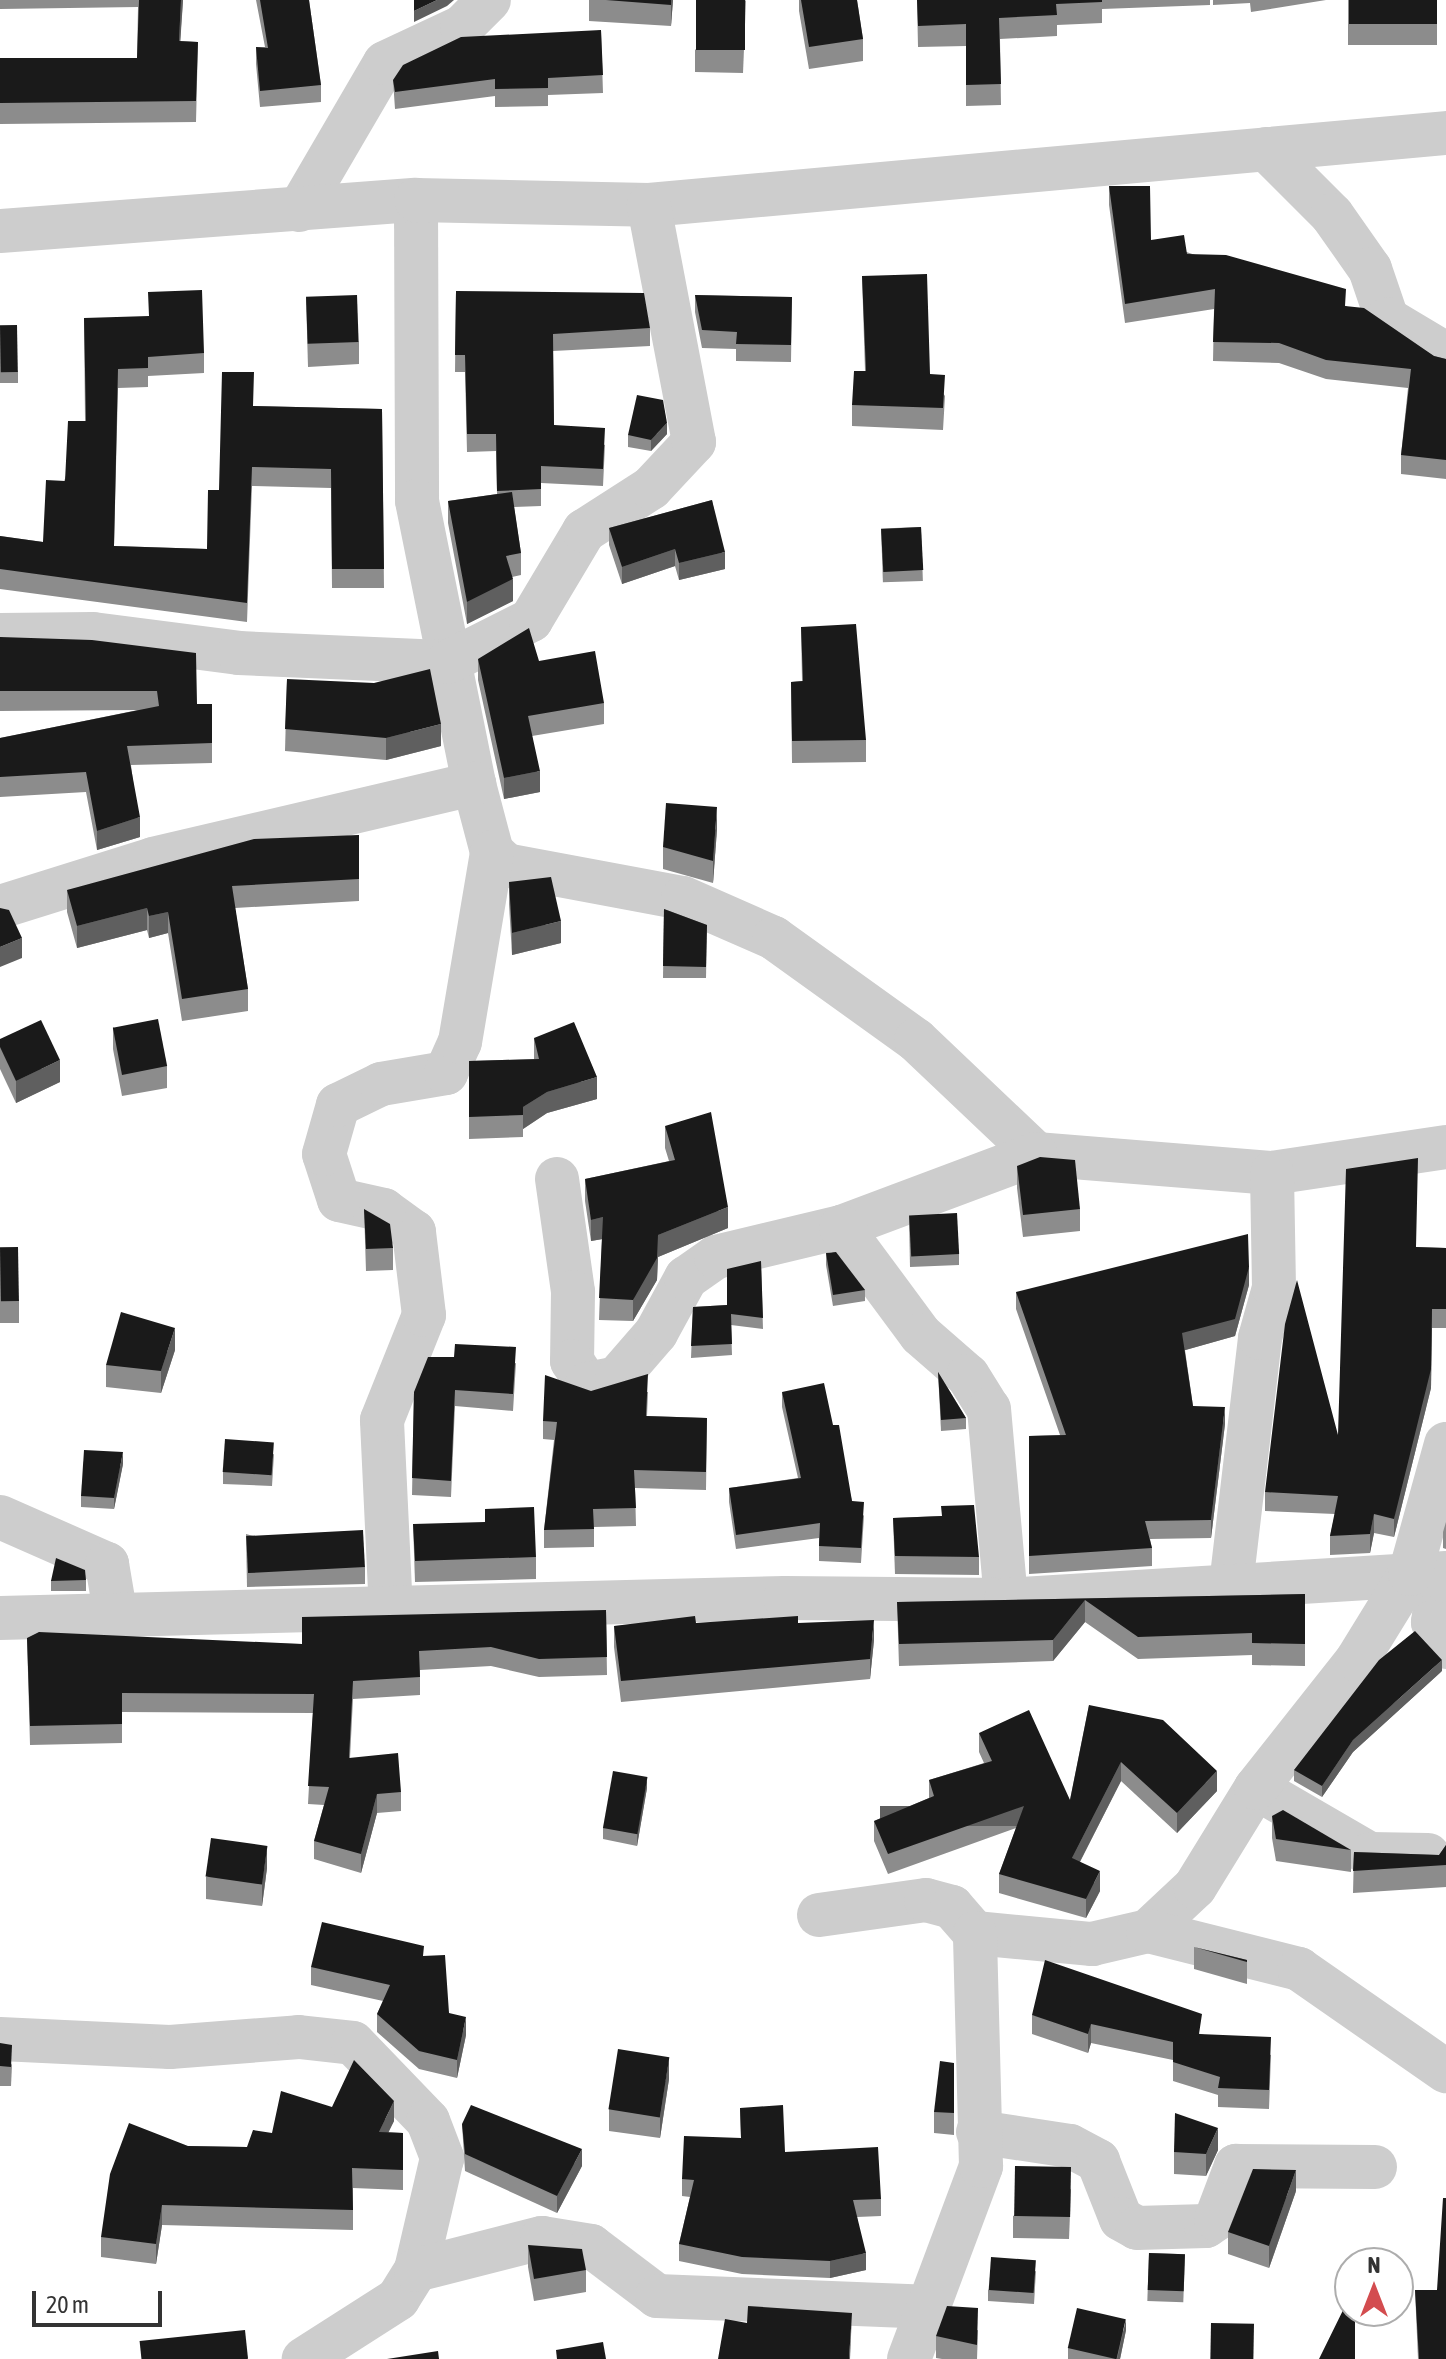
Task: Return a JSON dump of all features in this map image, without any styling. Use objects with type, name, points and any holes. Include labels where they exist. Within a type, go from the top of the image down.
[{"type":"street","points":[[299,210],[385,63],[462,27],[489,0]]},
{"type":"street","points":[[0,231],[416,200],[649,205],[1446,133]]},
{"type":"street","points":[[1266,149],[1332,215],[1370,269],[1387,319],[1446,354]]},
{"type":"street","points":[[391,1612],[382,1420],[424,1315],[414,1232],[384,1210],[339,1200],[324,1154],[338,1105],[381,1084],[446,1073],[460,1042],[492,852],[474,784],[417,501],[416,200]]},
{"type":"street","points":[[0,635],[93,634],[239,653],[448,662],[531,620],[584,531],[651,488],[694,442],[649,205]]},
{"type":"street","points":[[0,907],[153,859],[474,784]]},
{"type":"street","points":[[492,852],[506,865],[683,898],[774,938],[916,1040],[1036,1154]]},
{"type":"street","points":[[557,1179],[573,1292],[572,1361],[587,1384],[617,1378],[656,1333],[686,1278],[716,1257],[841,1227],[1036,1154],[1272,1173],[1446,1147]]},
{"type":"street","points":[[1231,1585],[1260,1338],[1274,1288],[1272,1173]]},
{"type":"street","points":[[841,1227],[921,1335],[968,1376],[989,1409],[1006,1600]]},
{"type":"street","points":[[1446,1444],[1432,1574],[1433,1622],[1446,1647]]},
{"type":"street","points":[[0,1517],[107,1564],[116,1617]]},
{"type":"street","points":[[0,1618],[391,1612],[785,1598],[1006,1600],[1432,1574]]},
{"type":"street","points":[[1148,1931],[1195,1887],[1256,1788],[1357,1660],[1432,1574]]},
{"type":"street","points":[[1256,1788],[1370,1854],[1428,1855]]},
{"type":"street","points":[[819,1915],[926,1900],[952,1907],[975,1933],[981,2166],[960,2236],[926,2307],[909,2359]]},
{"type":"street","points":[[975,1933],[1092,1944],[1148,1931],[1299,1969],[1446,2071]]},
{"type":"street","points":[[0,2039],[170,2047],[299,2037],[353,2043],[428,2121],[442,2158],[416,2270],[398,2299],[304,2359]]},
{"type":"street","points":[[978,2132],[1070,2146],[1098,2161],[1121,2219],[1137,2228],[1206,2226],[1216,2219],[1236,2166],[1375,2167]]},
{"type":"street","points":[[416,2270],[542,2238],[591,2246],[657,2296],[926,2307]]},
{"type":"building","points":[[139,0],[181,0],[179,41],[198,42],[196,101],[0,103],[0,58],[137,58]]},
{"type":"building","points":[[260,0],[309,0],[321,85],[260,91],[256,47],[268,48]]},
{"type":"building","points":[[414,0],[437,0],[414,11]]},
{"type":"building","points":[[606,0],[671,0],[671,5]]},
{"type":"building","points":[[696,0],[745,0],[745,50],[696,50]]},
{"type":"building","points":[[801,0],[857,0],[863,39],[809,47]]},
{"type":"building","points":[[917,0],[1102,2],[1056,4],[1057,15],[999,18],[1001,84],[966,85],[966,24],[918,26]]},
{"type":"building","points":[[1349,0],[1437,0],[1437,24],[1349,24]]},
{"type":"building","points":[[601,30],[603,75],[548,78],[548,88],[495,89],[495,79],[395,92],[393,80],[403,65],[461,37]]},
{"type":"building","points":[[1109,186],[1150,186],[1151,240],[1184,235],[1187,254],[1226,255],[1346,289],[1345,306],[1364,308],[1434,356],[1446,359],[1446,460],[1401,455],[1411,369],[1326,360],[1279,343],[1213,342],[1215,289],[1125,304]]},
{"type":"building","points":[[927,274],[930,374],[945,375],[943,408],[852,405],[854,371],[866,371],[862,276]]},
{"type":"building","points":[[202,290],[204,353],[148,357],[148,368],[118,369],[114,546],[207,549],[208,490],[219,490],[222,372],[254,372],[253,406],[382,409],[384,569],[332,569],[331,469],[252,467],[247,603],[0,569],[0,536],[43,542],[46,480],[65,481],[68,421],[86,421],[84,318],[149,316],[148,292]]},
{"type":"building","points":[[456,291],[644,293],[650,328],[553,334],[554,425],[605,428],[603,469],[541,466],[541,489],[497,491],[496,434],[467,434],[465,355],[455,355]]},
{"type":"building","points":[[357,295],[359,342],[308,344],[306,297]]},
{"type":"building","points":[[695,295],[792,297],[791,345],[736,344],[737,332],[702,330]]},
{"type":"building","points":[[0,325],[17,325],[18,372],[1,372]]},
{"type":"building","points":[[637,395],[663,400],[667,423],[651,440],[628,435]]},
{"type":"building","points":[[512,492],[521,553],[506,556],[513,579],[467,602],[448,501]]},
{"type":"building","points":[[712,500],[725,552],[679,563],[675,549],[622,567],[609,528]]},
{"type":"building","points":[[921,527],[923,570],[883,572],[881,529]]},
{"type":"building","points":[[856,624],[866,740],[792,741],[791,682],[803,681],[801,627]]},
{"type":"building","points":[[529,628],[539,661],[595,651],[604,703],[528,716],[540,771],[504,778],[478,659]]},
{"type":"building","points":[[0,637],[92,640],[196,653],[197,704],[212,704],[212,743],[127,746],[140,817],[97,831],[86,772],[0,777],[0,738],[159,706],[157,691],[0,691]]},
{"type":"building","points":[[430,669],[441,724],[386,738],[285,729],[287,679],[374,683]]},
{"type":"building","points":[[666,803],[717,807],[713,861],[663,847]]},
{"type":"building","points":[[359,835],[359,879],[232,886],[248,989],[182,999],[168,912],[149,916],[147,908],[77,926],[67,890],[254,839]]},
{"type":"building","points":[[551,877],[561,921],[512,933],[509,882]]},
{"type":"building","points":[[0,908],[9,910],[22,938],[0,947]]},
{"type":"building","points":[[664,909],[707,925],[706,967],[663,966]]},
{"type":"building","points":[[158,1019],[167,1066],[122,1075],[113,1028]]},
{"type":"building","points":[[41,1020],[60,1060],[16,1081],[0,1047],[0,1039]]},
{"type":"building","points":[[574,1022],[597,1077],[547,1092],[523,1107],[523,1115],[469,1117],[469,1061],[539,1059],[534,1038]]},
{"type":"building","points":[[711,1112],[728,1207],[658,1235],[657,1258],[633,1300],[599,1298],[603,1217],[591,1220],[585,1179],[675,1160],[665,1126]]},
{"type":"building","points":[[1040,1157],[1075,1160],[1080,1209],[1023,1215],[1017,1166]]},
{"type":"building","points":[[1418,1158],[1416,1247],[1446,1248],[1446,1309],[1432,1309],[1431,1369],[1394,1519],[1374,1514],[1370,1534],[1330,1536],[1338,1496],[1265,1492],[1285,1324],[1297,1280],[1338,1435],[1346,1169]]},
{"type":"building","points":[[364,1209],[390,1224],[393,1248],[366,1249]]},
{"type":"building","points":[[957,1213],[959,1254],[911,1256],[909,1216]]},
{"type":"building","points":[[1248,1234],[1249,1267],[1235,1319],[1182,1333],[1193,1406],[1225,1407],[1211,1520],[1145,1521],[1152,1548],[1029,1556],[1029,1436],[1066,1435],[1016,1292]]},
{"type":"building","points":[[0,1247],[18,1247],[19,1301],[1,1301]]},
{"type":"building","points":[[836,1252],[865,1290],[833,1295],[826,1253]]},
{"type":"building","points":[[761,1261],[763,1318],[731,1314],[732,1344],[691,1346],[693,1307],[727,1305],[727,1269]]},
{"type":"building","points":[[121,1312],[175,1328],[161,1371],[106,1365]]},
{"type":"building","points":[[455,1344],[516,1347],[513,1394],[455,1390],[451,1481],[412,1478],[414,1392],[428,1357],[454,1357]]},
{"type":"building","points":[[938,1372],[966,1418],[941,1420]]},
{"type":"building","points":[[648,1374],[646,1416],[707,1418],[706,1472],[634,1470],[636,1508],[593,1509],[594,1529],[544,1530],[557,1422],[543,1421],[545,1375],[591,1391]]},
{"type":"building","points":[[824,1383],[833,1425],[839,1425],[852,1501],[864,1502],[861,1548],[819,1546],[820,1523],[736,1535],[729,1488],[801,1478],[782,1392]]},
{"type":"building","points":[[225,1439],[274,1442],[272,1475],[223,1472]]},
{"type":"building","points":[[84,1450],[123,1452],[114,1498],[81,1496]]},
{"type":"building","points":[[974,1505],[979,1557],[895,1556],[893,1518],[942,1516],[941,1506]]},
{"type":"building","points":[[534,1507],[536,1557],[415,1561],[413,1524],[485,1522],[485,1509]]},
{"type":"building","points":[[363,1530],[365,1567],[248,1573],[246,1536]]},
{"type":"building","points":[[56,1558],[85,1570],[86,1580],[51,1581]]},
{"type":"building","points":[[1305,1594],[1305,1644],[1252,1643],[1252,1633],[1138,1637],[1085,1600],[1053,1640],[899,1644],[897,1602]]},
{"type":"building","points":[[606,1610],[607,1657],[539,1659],[491,1647],[419,1651],[420,1677],[353,1681],[349,1758],[398,1753],[401,1792],[377,1794],[361,1854],[314,1841],[329,1787],[308,1786],[314,1694],[122,1693],[122,1724],[30,1726],[27,1638],[39,1632],[302,1644],[302,1617]]},
{"type":"building","points":[[695,1616],[696,1623],[798,1616],[798,1623],[874,1620],[870,1659],[621,1681],[614,1626]]},
{"type":"building","points":[[1415,1631],[1442,1660],[1353,1740],[1322,1786],[1294,1770],[1379,1660]]},
{"type":"building","points":[[1089,1705],[1163,1720],[1217,1771],[1177,1813],[1121,1762],[1072,1858],[1100,1871],[1086,1899],[999,1874],[1024,1806],[888,1854],[874,1821],[934,1796],[929,1780],[992,1761],[979,1733],[1029,1710],[1070,1800]]},
{"type":"building","points":[[613,1771],[647,1777],[637,1834],[603,1828]]},
{"type":"building","points":[[1283,1810],[1351,1850],[1276,1839],[1272,1816]]},
{"type":"building","points":[[211,1838],[267,1846],[262,1885],[206,1877]]},
{"type":"building","points":[[1446,1845],[1446,1865],[1353,1871],[1354,1852],[1439,1855]]},
{"type":"building","points":[[322,1922],[424,1946],[423,1956],[445,1955],[449,2013],[466,2017],[457,2060],[419,2051],[377,2014],[390,1985],[311,1967]]},
{"type":"building","points":[[1194,1947],[1247,1960],[1247,1962]]},
{"type":"building","points":[[1045,1960],[1202,2014],[1199,2034],[1271,2037],[1269,2090],[1218,2088],[1220,2077],[1173,2062],[1173,2042],[1091,2024],[1088,2034],[1032,2015]]},
{"type":"building","points":[[0,2043],[12,2045],[11,2067],[0,2066]]},
{"type":"building","points":[[618,2049],[669,2057],[660,2117],[608,2109]]},
{"type":"building","points":[[354,2060],[394,2101],[379,2132],[403,2133],[403,2170],[352,2168],[353,2210],[162,2205],[156,2244],[101,2237],[110,2174],[129,2123],[188,2146],[247,2147],[253,2130],[272,2133],[281,2091],[332,2107]]},
{"type":"building","points":[[940,2061],[954,2063],[954,2113],[934,2112]]},
{"type":"building","points":[[471,2105],[582,2149],[557,2196],[465,2154],[462,2124]]},
{"type":"building","points":[[783,2105],[785,2152],[878,2147],[881,2199],[853,2200],[866,2253],[830,2261],[742,2257],[679,2244],[694,2180],[682,2179],[684,2136],[741,2138],[740,2108]]},
{"type":"building","points":[[1175,2113],[1218,2128],[1206,2154],[1174,2152]]},
{"type":"building","points":[[1015,2166],[1071,2167],[1070,2217],[1014,2216]]},
{"type":"building","points":[[1253,2169],[1296,2170],[1269,2246],[1228,2232]]},
{"type":"building","points":[[1443,2198],[1446,2198],[1446,2359],[1419,2359],[1415,2290],[1437,2290]]},
{"type":"building","points":[[528,2245],[582,2249],[586,2270],[534,2279]]},
{"type":"building","points":[[1149,2253],[1185,2254],[1184,2291],[1148,2290]]},
{"type":"building","points":[[991,2257],[1036,2260],[1034,2293],[989,2290]]},
{"type":"building","points":[[748,2306],[852,2313],[849,2359],[718,2359],[725,2319],[747,2323]]},
{"type":"building","points":[[947,2306],[978,2308],[977,2345],[936,2336]]},
{"type":"building","points":[[1077,2308],[1126,2319],[1117,2359],[1068,2348]]},
{"type":"building","points":[[1211,2323],[1254,2324],[1253,2359],[1210,2359]]},
{"type":"building","points":[[1335,2327],[1355,2327],[1355,2359],[1319,2359]]},
{"type":"building","points":[[245,2330],[248,2359],[141,2359],[140,2341]]},
{"type":"building","points":[[603,2342],[606,2359],[557,2359],[556,2350]]},
{"type":"building","points":[[438,2351],[439,2359],[387,2359]]}]
